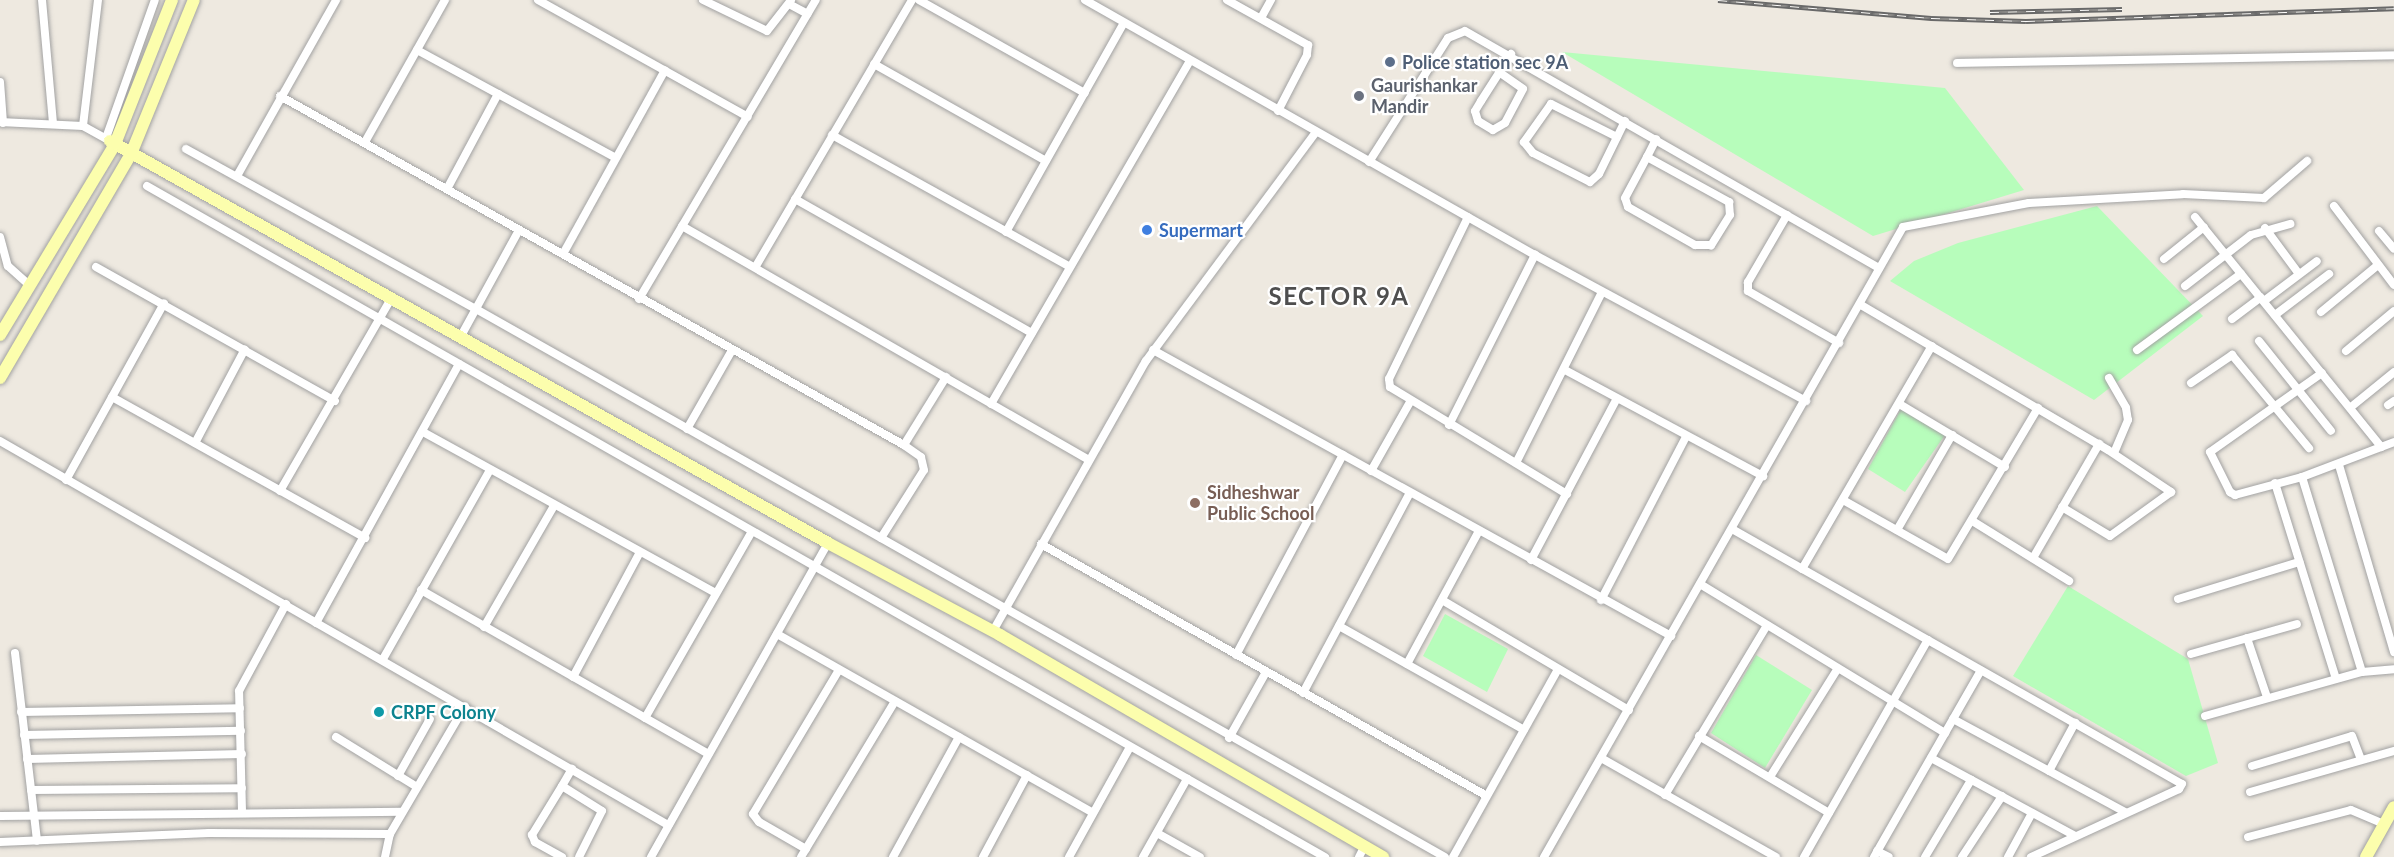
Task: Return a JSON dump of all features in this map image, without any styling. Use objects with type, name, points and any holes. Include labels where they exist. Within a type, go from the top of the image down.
[{"type":"street","points":[[42,0],[53,124]]},
{"type":"street","points":[[82,126],[98,0]]},
{"type":"street","points":[[110,141],[155,0]]},
{"type":"street","points":[[0,335],[110,141],[172,0]]},
{"type":"street","points":[[0,378],[131,154],[194,0]]},
{"type":"street","points":[[237,176],[336,0]]},
{"type":"street","points":[[365,142],[445,0]]},
{"type":"street","points":[[538,0],[748,117]]},
{"type":"street","points":[[703,0],[767,31],[790,2],[808,14]]},
{"type":"street","points":[[639,299],[816,0]]},
{"type":"street","points":[[756,266],[912,0]]},
{"type":"street","points":[[919,0],[1085,93]]},
{"type":"street","points":[[1085,0],[1535,255],[1806,401]]},
{"type":"street","points":[[1227,0],[1304,42],[1309,49],[1278,111]]},
{"type":"street","points":[[1260,18],[1271,0]]},
{"type":"street","points":[[1006,232],[1124,22]]},
{"type":"street","points":[[1369,162],[1455,32],[1474,33],[1879,268]]},
{"type":"street","points":[[417,50],[616,158]]},
{"type":"street","points":[[1499,72],[1523,89],[1505,123],[1493,130],[1478,121],[1475,111],[1499,72],[1511,54]]},
{"type":"street","points":[[1957,63],[2394,54]]},
{"type":"street","points":[[991,404],[1190,60]]},
{"type":"street","points":[[874,64],[1046,161]]},
{"type":"street","points":[[563,254],[665,70]]},
{"type":"street","points":[[0,82],[2,122],[82,126],[828,543],[993,631],[1362,852],[1383,857]]},
{"type":"street","points":[[447,189],[498,94]]},
{"type":"street","points":[[280,96],[921,457],[924,470],[881,538]]},
{"type":"street","points":[[1617,137],[1551,104],[1524,142],[1533,153],[1590,182],[1599,174],[1625,121]]},
{"type":"street","points":[[993,631],[1153,350],[1316,132]]},
{"type":"street","points":[[832,135],[1070,267]]},
{"type":"street","points":[[1647,157],[1729,202],[1730,215],[1711,245],[1695,245],[1628,207],[1625,198],[1656,139]]},
{"type":"street","points":[[186,149],[476,309],[1229,738],[1445,857]]},
{"type":"street","points":[[1544,857],[1861,305],[1899,232],[1909,223],[2029,203],[2183,194],[2270,197],[2307,161]]},
{"type":"street","points":[[147,186],[379,321],[459,364],[752,533],[1325,857]]},
{"type":"street","points":[[795,199],[1032,333]]},
{"type":"street","points":[[2334,206],[2393,283]]},
{"type":"street","points":[[1787,215],[1748,282],[1748,291],[1839,343]]},
{"type":"street","points":[[1468,217],[1389,379],[1390,387],[1410,402],[1567,494]]},
{"type":"street","points":[[2195,217],[2351,407],[2380,447]]},
{"type":"street","points":[[2185,286],[2225,253],[2265,228],[2290,224]]},
{"type":"street","points":[[682,226],[756,266],[1089,460]]},
{"type":"street","points":[[2164,259],[2204,227]]},
{"type":"street","points":[[2265,228],[2299,274]]},
{"type":"street","points":[[461,336],[519,230]]},
{"type":"street","points":[[2379,231],[2394,249]]},
{"type":"street","points":[[0,237],[8,266],[28,284]]},
{"type":"street","points":[[1449,425],[1535,255]]},
{"type":"street","points":[[2232,319],[2317,261]]},
{"type":"street","points":[[2321,312],[2378,265]]},
{"type":"street","points":[[96,267],[164,303],[335,401]]},
{"type":"street","points":[[2137,350],[2241,274]]},
{"type":"street","points":[[2275,315],[2329,274]]},
{"type":"street","points":[[1516,463],[1565,370],[1602,292]]},
{"type":"street","points":[[280,490],[335,401],[392,299]]},
{"type":"street","points":[[66,480],[164,303]]},
{"type":"street","points":[[1861,305],[2114,453],[2168,488],[2170,494],[2110,536],[2062,507]]},
{"type":"street","points":[[2346,351],[2394,311]]},
{"type":"street","points":[[2259,341],[2331,431]]},
{"type":"street","points":[[1802,569],[1901,405],[1932,346]]},
{"type":"street","points":[[195,443],[245,349]]},
{"type":"street","points":[[687,429],[732,350]]},
{"type":"street","points":[[1153,350],[1602,600],[1671,636]]},
{"type":"street","points":[[2191,383],[2230,354],[2309,447]]},
{"type":"street","points":[[316,623],[459,364]]},
{"type":"street","points":[[1565,370],[1763,476]]},
{"type":"street","points":[[2351,407],[2394,372]]},
{"type":"street","points":[[2322,373],[2210,452],[2232,494],[2302,477],[2339,465],[2394,442]]},
{"type":"street","points":[[904,446],[946,377]]},
{"type":"street","points":[[2109,378],[2126,408],[2128,420],[2114,453]]},
{"type":"street","points":[[112,397],[364,537]]},
{"type":"street","points":[[1531,560],[1617,398]]},
{"type":"street","points":[[1371,471],[1410,402]]},
{"type":"street","points":[[1901,405],[2005,466]]},
{"type":"street","points":[[1843,500],[1948,559],[1974,522],[2038,408]]},
{"type":"street","points":[[423,432],[639,554],[716,593]]},
{"type":"street","points":[[1897,530],[1952,435]]},
{"type":"street","points":[[1602,600],[1686,436]]},
{"type":"street","points":[[0,441],[465,706],[668,825]]},
{"type":"street","points":[[2033,558],[2099,444]]},
{"type":"street","points":[[1236,655],[1342,455]]},
{"type":"street","points":[[2339,465],[2390,623],[2394,652]]},
{"type":"street","points":[[383,659],[490,470]]},
{"type":"street","points":[[2302,477],[2361,672]]},
{"type":"street","points":[[2275,483],[2336,679]]},
{"type":"street","points":[[1303,693],[1410,493]]},
{"type":"street","points":[[484,627],[554,506]]},
{"type":"street","points":[[1974,522],[2069,581]]},
{"type":"street","points":[[1732,530],[2182,784],[2179,789],[2031,857]]},
{"type":"street","points":[[1407,664],[1479,531]]},
{"type":"street","points":[[645,718],[752,533]]},
{"type":"street","points":[[651,857],[828,543]]},
{"type":"street","points":[[1041,544],[1487,796]]},
{"type":"street","points":[[573,677],[639,554]]},
{"type":"street","points":[[2178,599],[2299,562]]},
{"type":"street","points":[[1700,584],[1945,733]]},
{"type":"street","points":[[421,590],[708,754]]},
{"type":"street","points":[[1442,600],[1629,710]]},
{"type":"street","points":[[242,811],[241,683],[286,604]]},
{"type":"street","points":[[2191,654],[2297,624]]},
{"type":"street","points":[[1665,795],[1767,625]]},
{"type":"street","points":[[1339,626],[1524,730]]},
{"type":"street","points":[[777,634],[1094,813]]},
{"type":"street","points":[[2247,638],[2267,697]]},
{"type":"street","points":[[1804,857],[1928,640]]},
{"type":"street","points":[[15,653],[37,841]]},
{"type":"street","points":[[1770,777],[1838,668]]},
{"type":"street","points":[[1453,857],[1558,669]]},
{"type":"street","points":[[2205,716],[2361,672],[2394,669]]},
{"type":"street","points":[[839,670],[753,814],[759,822],[804,853],[895,701]]},
{"type":"street","points":[[1889,857],[1876,854],[1981,670]]},
{"type":"street","points":[[1229,738],[1266,672]]},
{"type":"street","points":[[385,857],[390,834],[465,706]]},
{"type":"street","points":[[21,712],[240,708]]},
{"type":"street","points":[[1953,718],[2125,812]]},
{"type":"street","points":[[398,776],[430,719]]},
{"type":"street","points":[[2049,771],[2075,723]]},
{"type":"street","points":[[24,735],[241,731]]},
{"type":"street","points":[[1699,736],[1829,813]]},
{"type":"street","points":[[2252,766],[2352,736],[2361,759]]},
{"type":"street","points":[[336,737],[417,787]]},
{"type":"street","points":[[893,857],[959,737]]},
{"type":"street","points":[[1069,857],[1130,747]]},
{"type":"street","points":[[2250,792],[2394,751]]},
{"type":"street","points":[[27,759],[242,754]]},
{"type":"street","points":[[1601,758],[1776,857]]},
{"type":"street","points":[[1931,758],[2075,836]]},
{"type":"street","points":[[562,857],[535,842],[532,835],[572,769]]},
{"type":"street","points":[[983,857],[1027,775]]},
{"type":"street","points":[[1143,857],[1187,779]]},
{"type":"street","points":[[1925,857],[1971,780]]},
{"type":"street","points":[[562,786],[603,813],[579,857]]},
{"type":"street","points":[[30,790],[242,788]]},
{"type":"street","points":[[1962,857],[2002,796]]},
{"type":"street","points":[[2366,857],[2394,807]]},
{"type":"street","points":[[2248,837],[2351,810],[2384,824]]},
{"type":"street","points":[[0,816],[242,811],[402,812]]},
{"type":"street","points":[[2008,857],[2032,813]]},
{"type":"street","points":[[1157,832],[1200,857]]},
{"type":"street","points":[[0,842],[209,833],[390,834]]},
{"type":"green space","points":[[1562,52],[1945,88],[2024,190],[1873,236]]},
{"type":"green space","points":[[2097,206],[2203,316],[2094,400],[1890,281],[1914,261],[1958,243]]},
{"type":"green space","points":[[1901,409],[1945,435],[1905,492],[1868,469]]},
{"type":"green space","points":[[2068,586],[2188,659],[2218,763],[2186,776],[2013,676]]},
{"type":"green space","points":[[1445,614],[1508,649],[1487,692],[1423,656]]},
{"type":"green space","points":[[1756,655],[1812,690],[1765,768],[1711,733]]},
{"type":"railway","points":[[1718,0],[1931,18],[2026,21],[2394,8]]},
{"type":"railway","points":[[1990,12],[2122,9]]},
{"type":"place","name":"Police station sec 9A","points":[[1390,62]]},
{"type":"place","name":"Gaurishankar Mandir","points":[[1359,96]]},
{"type":"place","name":"Supermart","points":[[1147,230]]},
{"type":"place","name":"Sidheshwar Public School","points":[[1195,503]]},
{"type":"place","name":"CRPF Colony","points":[[379,712]]},
{"type":"district","name":"SECTOR 9A","points":[[1339,296]]}]
